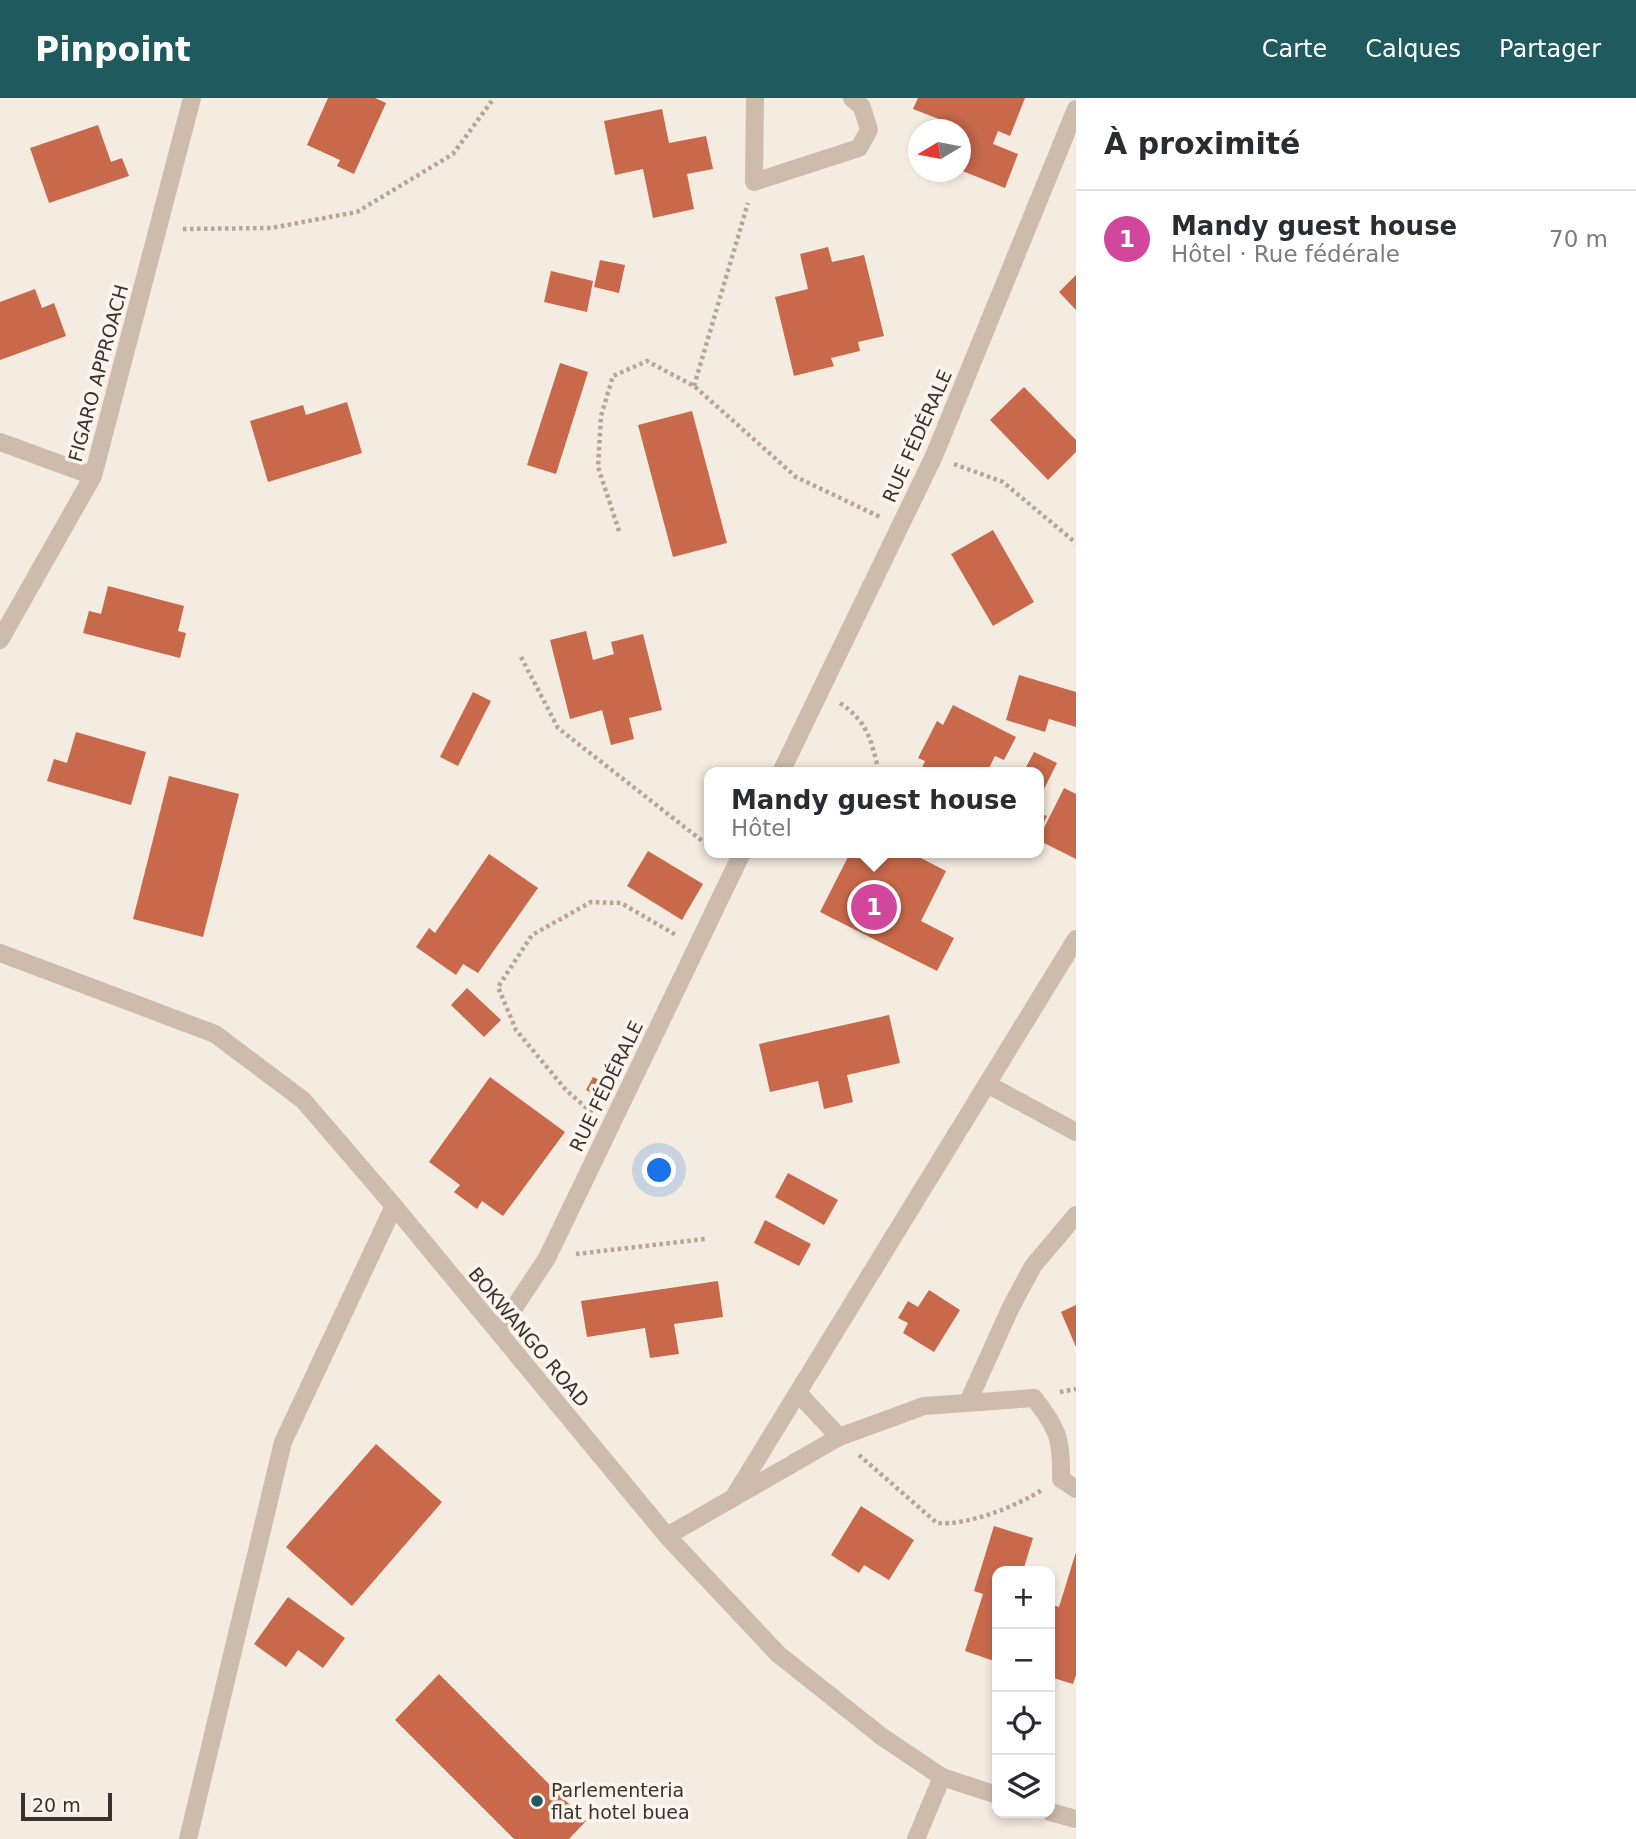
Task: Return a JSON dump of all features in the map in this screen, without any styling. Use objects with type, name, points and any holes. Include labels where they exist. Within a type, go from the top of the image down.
[{"type":"street","name":"FIGARO APPROACH","points":[[0,640],[93,476],[192,98]]},
{"type":"street","points":[[755,98],[754,183],[859,148],[869,130],[862,107],[852,98]]},
{"type":"street","name":"RUE FÉDÉRALE","points":[[783,767],[934,456],[1076,109]]},
{"type":"street","points":[[0,442],[93,476]]},
{"type":"street","name":"RUE FÉDÉRALE","points":[[498,1332],[547,1258],[740,858]]},
{"type":"street","points":[[735,1495],[1076,939]]},
{"type":"street","name":"BOKWANGO ROAD","points":[[0,953],[215,1034],[303,1100],[667,1536],[778,1654],[881,1736],[942,1777],[992,1793]]},
{"type":"street","points":[[987,1084],[1076,1132]]},
{"type":"street","points":[[188,1839],[283,1443],[394,1206]]},
{"type":"street","points":[[968,1402],[1011,1307],[1033,1266],[1076,1215]]},
{"type":"street","points":[[798,1393],[838,1437]]},
{"type":"street","points":[[667,1536],[838,1437],[924,1406],[1034,1398],[1051,1420],[1062,1449],[1069,1484]]},
{"type":"street","points":[[916,1839],[942,1777]]},
{"type":"street","points":[[1055,1813],[1076,1819]]},
{"type":"path","points":[[158,229],[271,228],[357,212],[453,154],[494,98]]},
{"type":"path","points":[[694,386],[754,183]]},
{"type":"path","points":[[619,531],[598,467],[601,416],[613,376],[647,361],[694,386],[796,477],[900,526]]},
{"type":"path","points":[[934,456],[1003,482],[1076,543]]},
{"type":"path","points":[[521,657],[558,728],[704,843]]},
{"type":"path","points":[[820,690],[858,715],[872,743],[878,767]]},
{"type":"path","points":[[608,1128],[566,1090],[516,1030],[498,987],[532,935],[591,902],[621,903],[696,947]]},
{"type":"path","points":[[547,1258],[705,1239]]},
{"type":"path","points":[[838,1437],[937,1523],[952,1525],[1069,1484]]},
{"type":"building","points":[[328,98],[375,98],[386,103],[354,174],[337,166],[340,160],[307,145]]},
{"type":"building","points":[[918,98],[1025,98],[1010,136],[998,131],[993,144],[1018,154],[1005,188],[971,174],[971,119],[939,119],[913,109]]},
{"type":"building","points":[[662,109],[669,143],[706,136],[713,169],[687,174],[694,209],[653,218],[643,169],[615,175],[604,121]]},
{"type":"building","points":[[98,125],[111,162],[122,158],[129,176],[49,203],[30,148]]},
{"type":"building","points":[[828,247],[832,262],[864,255],[884,336],[858,342],[860,351],[831,358],[834,366],[794,376],[775,297],[808,289],[800,254]]},
{"type":"building","points":[[600,260],[625,265],[619,293],[594,287]]},
{"type":"building","points":[[551,271],[593,281],[587,312],[544,302]]},
{"type":"building","points":[[1076,275],[1076,310],[1059,292]]},
{"type":"building","points":[[35,289],[42,308],[54,303],[66,336],[0,360],[0,302]]},
{"type":"building","points":[[560,363],[588,372],[556,474],[527,465]]},
{"type":"building","points":[[1024,387],[1076,440],[1076,452],[1048,480],[990,420]]},
{"type":"building","points":[[347,402],[362,453],[268,482],[250,421],[303,405],[306,415]]},
{"type":"building","points":[[692,411],[727,543],[673,557],[638,425]]},
{"type":"building","points":[[993,530],[1034,602],[993,626],[951,554]]},
{"type":"building","points":[[108,586],[184,606],[178,631],[186,633],[180,658],[83,633],[89,611],[101,614]]},
{"type":"building","points":[[586,631],[593,660],[614,654],[611,642],[643,634],[662,710],[629,718],[634,739],[611,745],[602,710],[570,719],[550,640]]},
{"type":"building","points":[[1019,675],[1076,692],[1076,727],[1049,719],[1045,732],[1006,720]]},
{"type":"building","points":[[473,692],[491,701],[458,766],[440,757]]},
{"type":"building","points":[[953,705],[1016,737],[1004,760],[995,756],[990,767],[922,767],[925,761],[918,758],[937,721],[943,725]]},
{"type":"building","points":[[76,732],[146,752],[131,805],[47,781],[54,759],[67,763]]},
{"type":"building","points":[[1034,752],[1057,763],[1044,789],[1044,767],[1026,767]]},
{"type":"building","points":[[169,776],[239,794],[203,937],[133,919]]},
{"type":"building","points":[[1064,788],[1076,794],[1076,859],[1044,843],[1044,828]]},
{"type":"building","points":[[648,851],[703,884],[682,920],[627,886]]},
{"type":"building","points":[[489,854],[538,888],[478,973],[463,964],[456,975],[416,947],[429,928],[435,933]]},
{"type":"building","points":[[847,858],[921,858],[946,871],[921,921],[954,938],[937,971],[820,912]]},
{"type":"building","points":[[467,988],[501,1020],[484,1037],[451,1005]]},
{"type":"building","points":[[889,1015],[900,1063],[847,1075],[853,1102],[824,1109],[818,1081],[770,1092],[759,1044]]},
{"type":"building","points":[[490,1077],[565,1132],[503,1216],[482,1201],[477,1209],[454,1192],[460,1185],[429,1162]]},
{"type":"building","points":[[593,1077],[609,1085],[602,1098],[586,1090]]},
{"type":"building","points":[[788,1173],[838,1200],[824,1225],[775,1197]]},
{"type":"building","points":[[765,1220],[811,1244],[799,1266],[754,1243]]},
{"type":"building","points":[[718,1281],[723,1317],[674,1324],[679,1354],[650,1358],[645,1328],[587,1337],[581,1301]]},
{"type":"building","points":[[929,1290],[960,1310],[934,1352],[903,1333],[908,1323],[898,1318],[908,1301],[918,1307]]},
{"type":"building","points":[[1076,1305],[1076,1347],[1061,1312]]},
{"type":"building","points":[[376,1444],[442,1502],[352,1606],[286,1547]]},
{"type":"building","points":[[861,1506],[914,1540],[889,1580],[864,1565],[859,1573],[831,1555]]},
{"type":"building","points":[[994,1526],[1033,1538],[1025,1566],[992,1566],[992,1660],[965,1651],[983,1594],[974,1591]]},
{"type":"building","points":[[1076,1552],[1076,1675],[1073,1684],[1055,1679],[1055,1606],[1059,1607]]},
{"type":"building","points":[[288,1597],[345,1638],[323,1668],[298,1650],[286,1667],[254,1644]]},
{"type":"building","points":[[439,1674],[586,1821],[569,1839],[514,1839],[395,1720]]},
{"type":"place","name":"Mandy guest house","points":[[874,907]]},
{"type":"place","name":"Parlementeria flat hotel buea","points":[[537,1801]]}]
